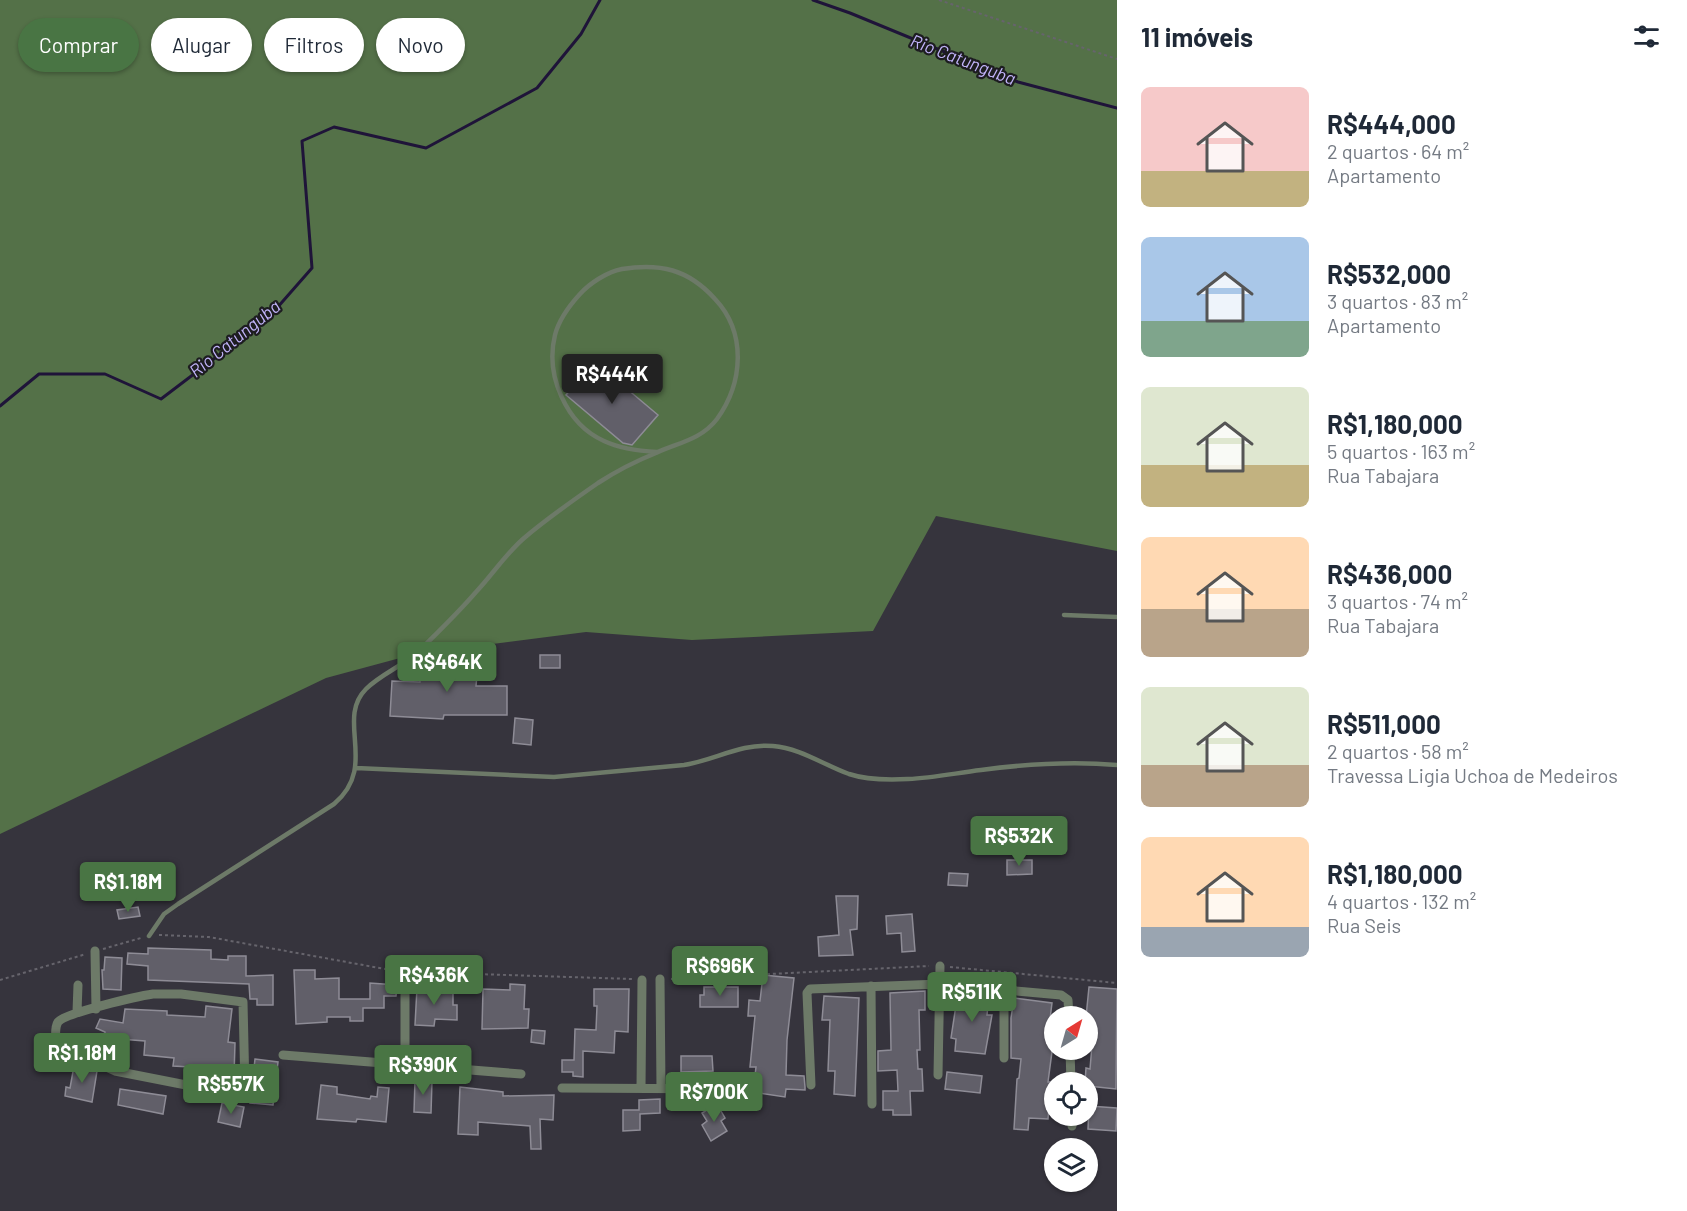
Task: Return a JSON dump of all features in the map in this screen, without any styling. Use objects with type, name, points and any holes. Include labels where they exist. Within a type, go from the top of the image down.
[{"type":"street","points":[[95,951],[96,1009]]},
{"type":"street","points":[[938,1075],[940,966]]},
{"type":"street","points":[[405,972],[405,1064]]},
{"type":"street","points":[[660,979],[661,1088]]},
{"type":"street","points":[[641,1088],[642,980]]},
{"type":"street","points":[[811,1085],[808,990],[940,984],[1061,995],[1068,1000],[1068,1006]]},
{"type":"street","points":[[77,1012],[78,985]]},
{"type":"street","points":[[871,986],[872,1104]]},
{"type":"street","points":[[1004,990],[1004,1058]]},
{"type":"street","points":[[153,994],[181,994],[243,1002],[245,1090],[241,1096],[115,1071],[56,1045],[58,1022],[77,1012],[153,994]]},
{"type":"street","points":[[283,1054],[521,1074]]},
{"type":"street","points":[[562,1088],[735,1089]]},
{"type":"lane","points":[[149,936],[164,914],[345,795],[351,786],[356,768],[355,712],[363,692],[416,654],[523,540],[600,482],[657,452],[692,440],[715,422],[731,396],[739,367],[736,336],[724,308],[703,286],[676,271],[646,266],[616,270],[588,285],[567,308],[555,336],[553,367],[561,397],[578,422],[603,441],[632,451],[657,452]]},
{"type":"lane","points":[[1064,615],[1117,617]]},
{"type":"lane","points":[[356,768],[554,777],[684,765],[702,762],[722,753],[756,745],[775,746],[799,752],[851,775],[876,779],[909,779],[1045,764],[1117,765]]},
{"type":"path","points":[[939,0],[1117,59]]},
{"type":"path","points":[[0,980],[149,936],[174,934],[208,937],[405,972],[642,980]]},
{"type":"path","points":[[660,979],[940,966],[1117,983]]},
{"type":"green space","points":[[0,0],[1117,0],[1117,551],[936,516],[873,631],[692,640],[586,632],[415,654],[326,678],[0,834]]},
{"type":"building","points":[[595,362],[658,415],[632,445],[623,443],[566,395]]},
{"type":"building","points":[[540,655],[560,655],[560,668],[540,668]]},
{"type":"building","points":[[421,657],[454,659],[454,662],[478,664],[476,686],[507,686],[507,715],[444,715],[443,719],[390,716],[392,681],[420,682]]},
{"type":"building","points":[[515,718],[533,720],[531,745],[513,743]]},
{"type":"building","points":[[1007,860],[1032,860],[1032,874],[1007,875]]},
{"type":"building","points":[[949,873],[968,874],[967,886],[948,885]]},
{"type":"building","points":[[836,896],[858,896],[857,929],[850,930],[853,955],[819,956],[818,937],[839,935]]},
{"type":"building","points":[[138,907],[140,916],[119,919],[117,910]]},
{"type":"building","points":[[912,914],[915,951],[902,952],[901,933],[887,934],[886,916]]},
{"type":"building","points":[[148,948],[211,950],[211,959],[228,960],[228,956],[246,956],[246,976],[273,975],[273,1005],[257,1005],[257,999],[250,999],[249,984],[148,980],[148,966],[127,964],[128,953],[148,954]]},
{"type":"building","points":[[105,957],[122,958],[121,990],[103,989],[102,970],[104,970]]},
{"type":"building","points":[[294,970],[315,970],[315,979],[339,978],[339,999],[370,999],[370,983],[397,985],[396,996],[384,996],[384,1008],[363,1008],[363,1021],[350,1021],[350,1017],[327,1017],[327,1022],[296,1024]]},
{"type":"building","points":[[763,975],[794,978],[787,1040],[786,1075],[804,1076],[805,1090],[786,1089],[785,1097],[753,1092],[756,1067],[750,1067],[755,1016],[748,1016],[749,1000],[760,1001]]},
{"type":"building","points":[[510,984],[525,985],[524,1009],[529,1009],[528,1028],[482,1029],[483,989],[510,990]]},
{"type":"building","points":[[704,987],[738,987],[738,1007],[700,1007],[700,995],[704,995]]},
{"type":"building","points":[[1089,987],[1117,989],[1116,1089],[1098,1087],[1098,1072],[1086,1072],[1086,1068],[1090,1069],[1091,1060],[1098,1060],[1098,1006],[1087,1006]]},
{"type":"building","points":[[417,988],[453,990],[453,1005],[457,1005],[457,1020],[435,1019],[434,1026],[415,1025]]},
{"type":"building","points":[[594,989],[629,989],[628,1032],[615,1031],[614,1053],[583,1051],[583,1077],[573,1076],[573,1072],[562,1072],[562,1060],[574,1060],[575,1029],[596,1030],[597,1006],[594,1006]]},
{"type":"building","points":[[925,991],[925,1010],[919,1010],[920,1050],[917,1050],[918,1069],[922,1069],[923,1091],[910,1091],[911,1115],[893,1115],[893,1110],[883,1110],[883,1091],[898,1091],[897,1070],[878,1071],[878,1051],[891,1050],[890,993]]},
{"type":"building","points":[[958,992],[989,995],[987,1015],[992,1015],[985,1054],[955,1051],[956,1039],[951,1038]]},
{"type":"building","points":[[824,996],[859,998],[855,1096],[834,1094],[835,1071],[828,1071],[830,1020],[822,1020]]},
{"type":"building","points":[[1014,998],[1052,1003],[1052,1006],[1044,1006],[1044,1060],[1051,1060],[1049,1072],[1044,1072],[1044,1119],[1029,1118],[1028,1130],[1014,1129],[1017,1079],[1021,1059],[1011,1058],[1011,1018]]},
{"type":"building","points":[[206,1006],[232,1009],[228,1042],[235,1043],[234,1076],[207,1073],[208,1068],[173,1066],[174,1058],[144,1055],[145,1041],[119,1039],[120,1050],[104,1048],[105,1032],[96,1028],[100,1019],[123,1023],[125,1009],[167,1011],[167,1015],[205,1017]]},
{"type":"building","points":[[532,1030],[545,1031],[544,1044],[531,1042]]},
{"type":"building","points":[[681,1056],[712,1056],[713,1071],[681,1072]]},
{"type":"building","points":[[255,1059],[278,1062],[273,1105],[250,1103]]},
{"type":"building","points":[[74,1066],[97,1071],[92,1102],[65,1096],[66,1087],[70,1088]]},
{"type":"building","points":[[947,1072],[982,1076],[980,1093],[945,1089]]},
{"type":"building","points":[[415,1080],[432,1081],[431,1113],[414,1112]]},
{"type":"building","points":[[321,1085],[337,1087],[337,1094],[370,1099],[371,1096],[377,1097],[378,1087],[389,1088],[386,1122],[317,1119]]},
{"type":"building","points":[[460,1087],[503,1092],[503,1096],[554,1095],[553,1120],[540,1119],[541,1149],[531,1149],[530,1126],[478,1122],[478,1135],[458,1134]]},
{"type":"building","points":[[120,1089],[166,1096],[163,1114],[118,1105]]},
{"type":"building","points":[[660,1099],[660,1113],[640,1114],[640,1130],[623,1131],[623,1110],[639,1110],[639,1100]]},
{"type":"building","points":[[222,1103],[244,1107],[240,1127],[218,1122]]},
{"type":"building","points":[[717,1104],[725,1118],[721,1121],[727,1131],[711,1141],[702,1125],[707,1121],[702,1113]]},
{"type":"building","points":[[1098,1107],[1117,1108],[1116,1131],[1088,1129],[1088,1126],[1098,1126]]},
{"type":"waterway","name":"Rio Catunguba","points":[[0,406],[39,374],[105,374],[161,399],[269,317],[312,268],[302,141],[334,127],[426,148],[537,88],[581,34],[600,0]]},
{"type":"waterway","name":"Rio Catunguba","points":[[813,0],[1018,82],[1117,108]]}]
